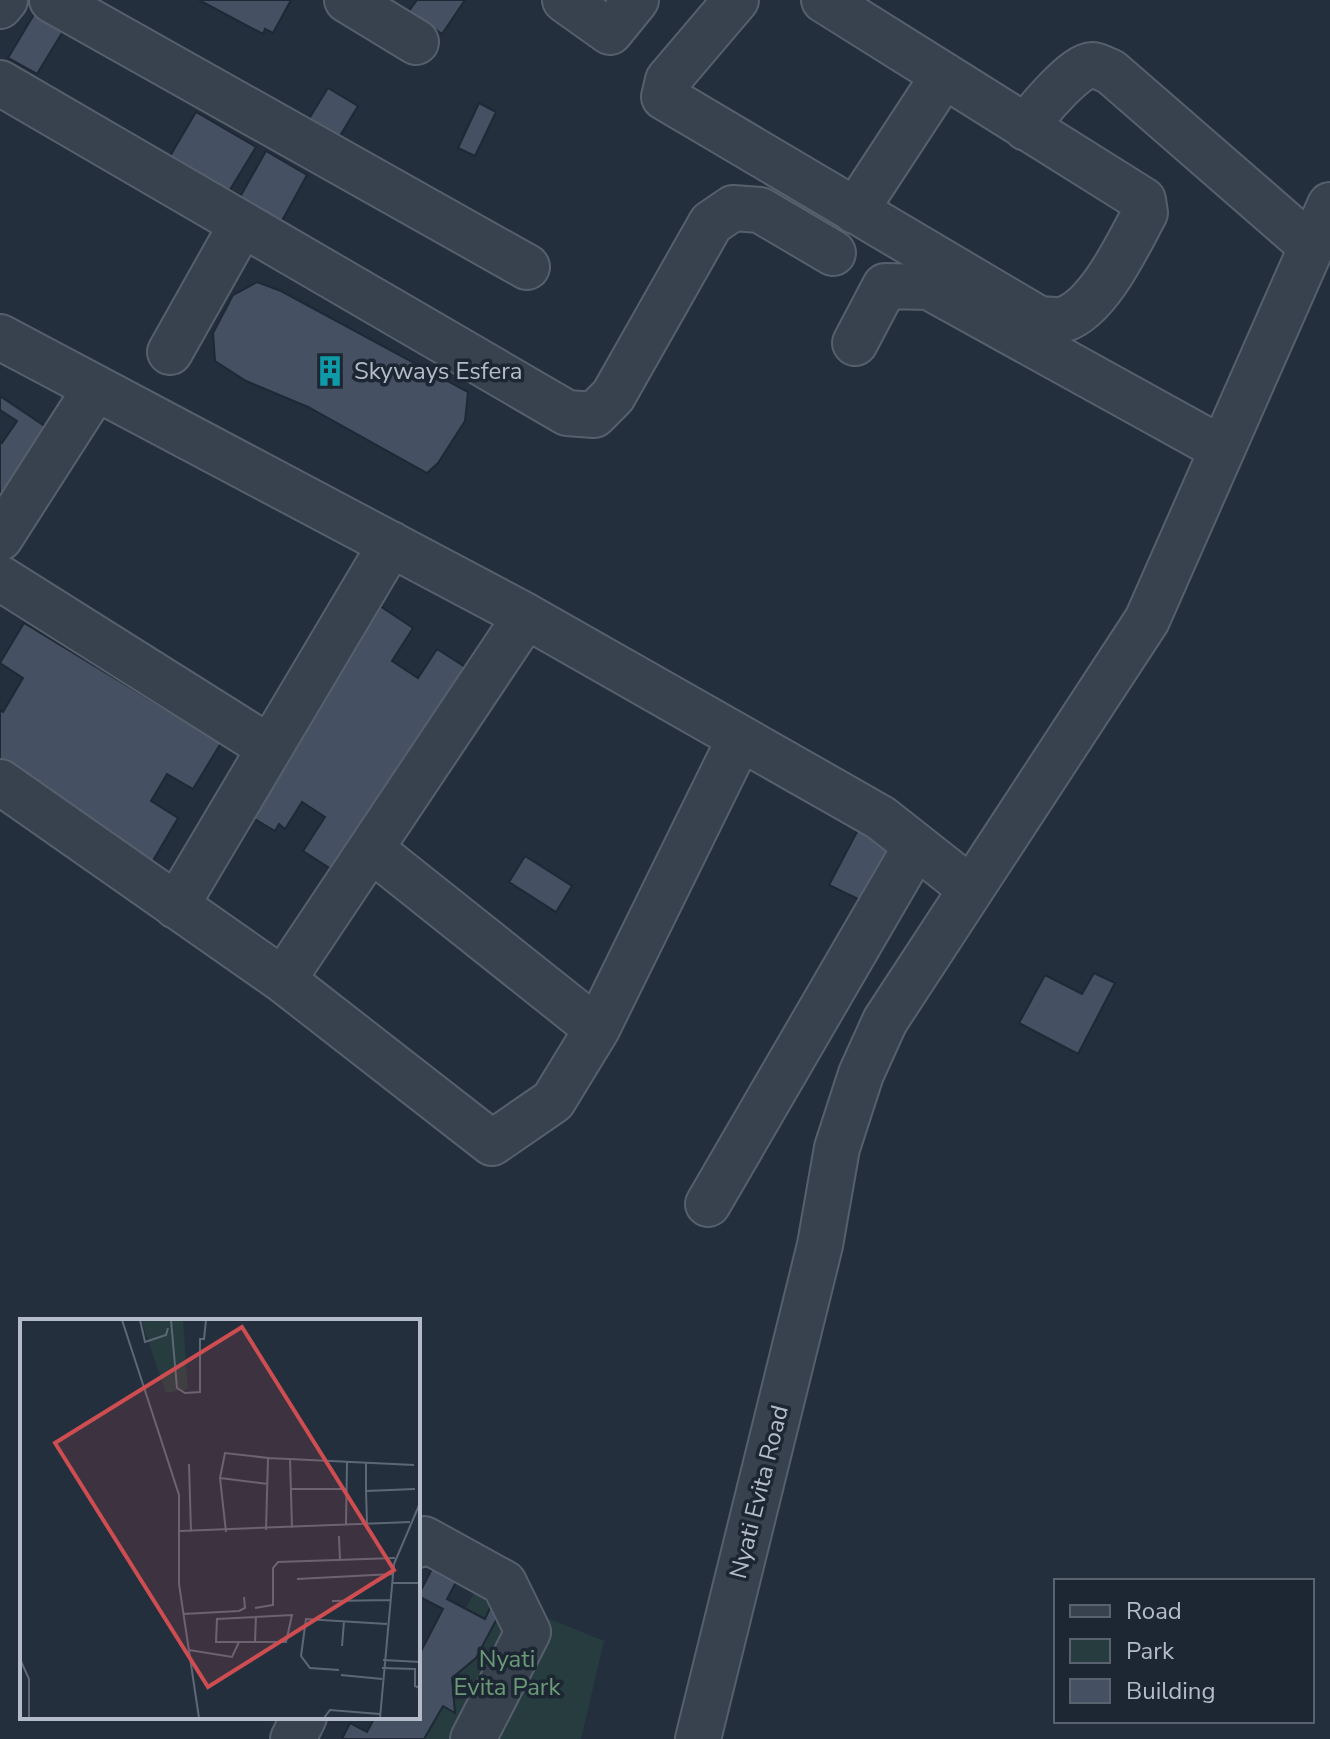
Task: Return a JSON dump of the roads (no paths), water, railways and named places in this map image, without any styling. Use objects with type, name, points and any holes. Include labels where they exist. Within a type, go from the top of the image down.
[{"type":"street","points":[[0,6],[5,0]]},
{"type":"street","points":[[52,0],[527,267]]},
{"type":"street","points":[[347,0],[416,42]]},
{"type":"street","points":[[565,0],[610,32],[636,0]]},
{"type":"street","points":[[736,0],[668,80],[664,97],[1039,319],[1064,320],[1083,307],[1106,283],[1145,213],[1143,200],[824,0]]},
{"type":"street","points":[[1026,128],[1036,113],[1079,68],[1092,64],[1111,72],[1312,247]]},
{"type":"street","points":[[855,211],[944,75]]},
{"type":"street","points":[[0,83],[567,413],[594,415],[613,396],[711,223],[733,208],[760,210],[833,253]]},
{"type":"street","name":"Nyati Evita Road","points":[[698,1739],[820,1245],[837,1148],[861,1074],[885,1021],[1147,620],[1330,205]]},
{"type":"street","points":[[170,352],[242,224]]},
{"type":"street","points":[[855,343],[885,286],[929,287],[1222,449]]},
{"type":"street","points":[[0,337],[526,616],[881,818],[971,889]]},
{"type":"street","points":[[0,538],[96,388]]},
{"type":"street","points":[[176,906],[391,544]]},
{"type":"street","points":[[0,578],[270,748]]},
{"type":"street","points":[[283,980],[526,616]]},
{"type":"street","points":[[0,782],[283,980],[492,1143],[553,1101],[597,1029],[740,738]]},
{"type":"street","points":[[708,1204],[916,846]]},
{"type":"street","points":[[371,849],[597,1029]]},
{"type":"street","points":[[420,1543],[424,1539],[504,1583],[528,1632],[473,1739]]},
{"type":"street","points":[[293,1739],[303,1719]]},
{"type":"place","name":"Skyways Esfera","points":[[330,371]]},
{"type":"park label","name":"Nyati Evita Park","points":[[507,1673]]}]
